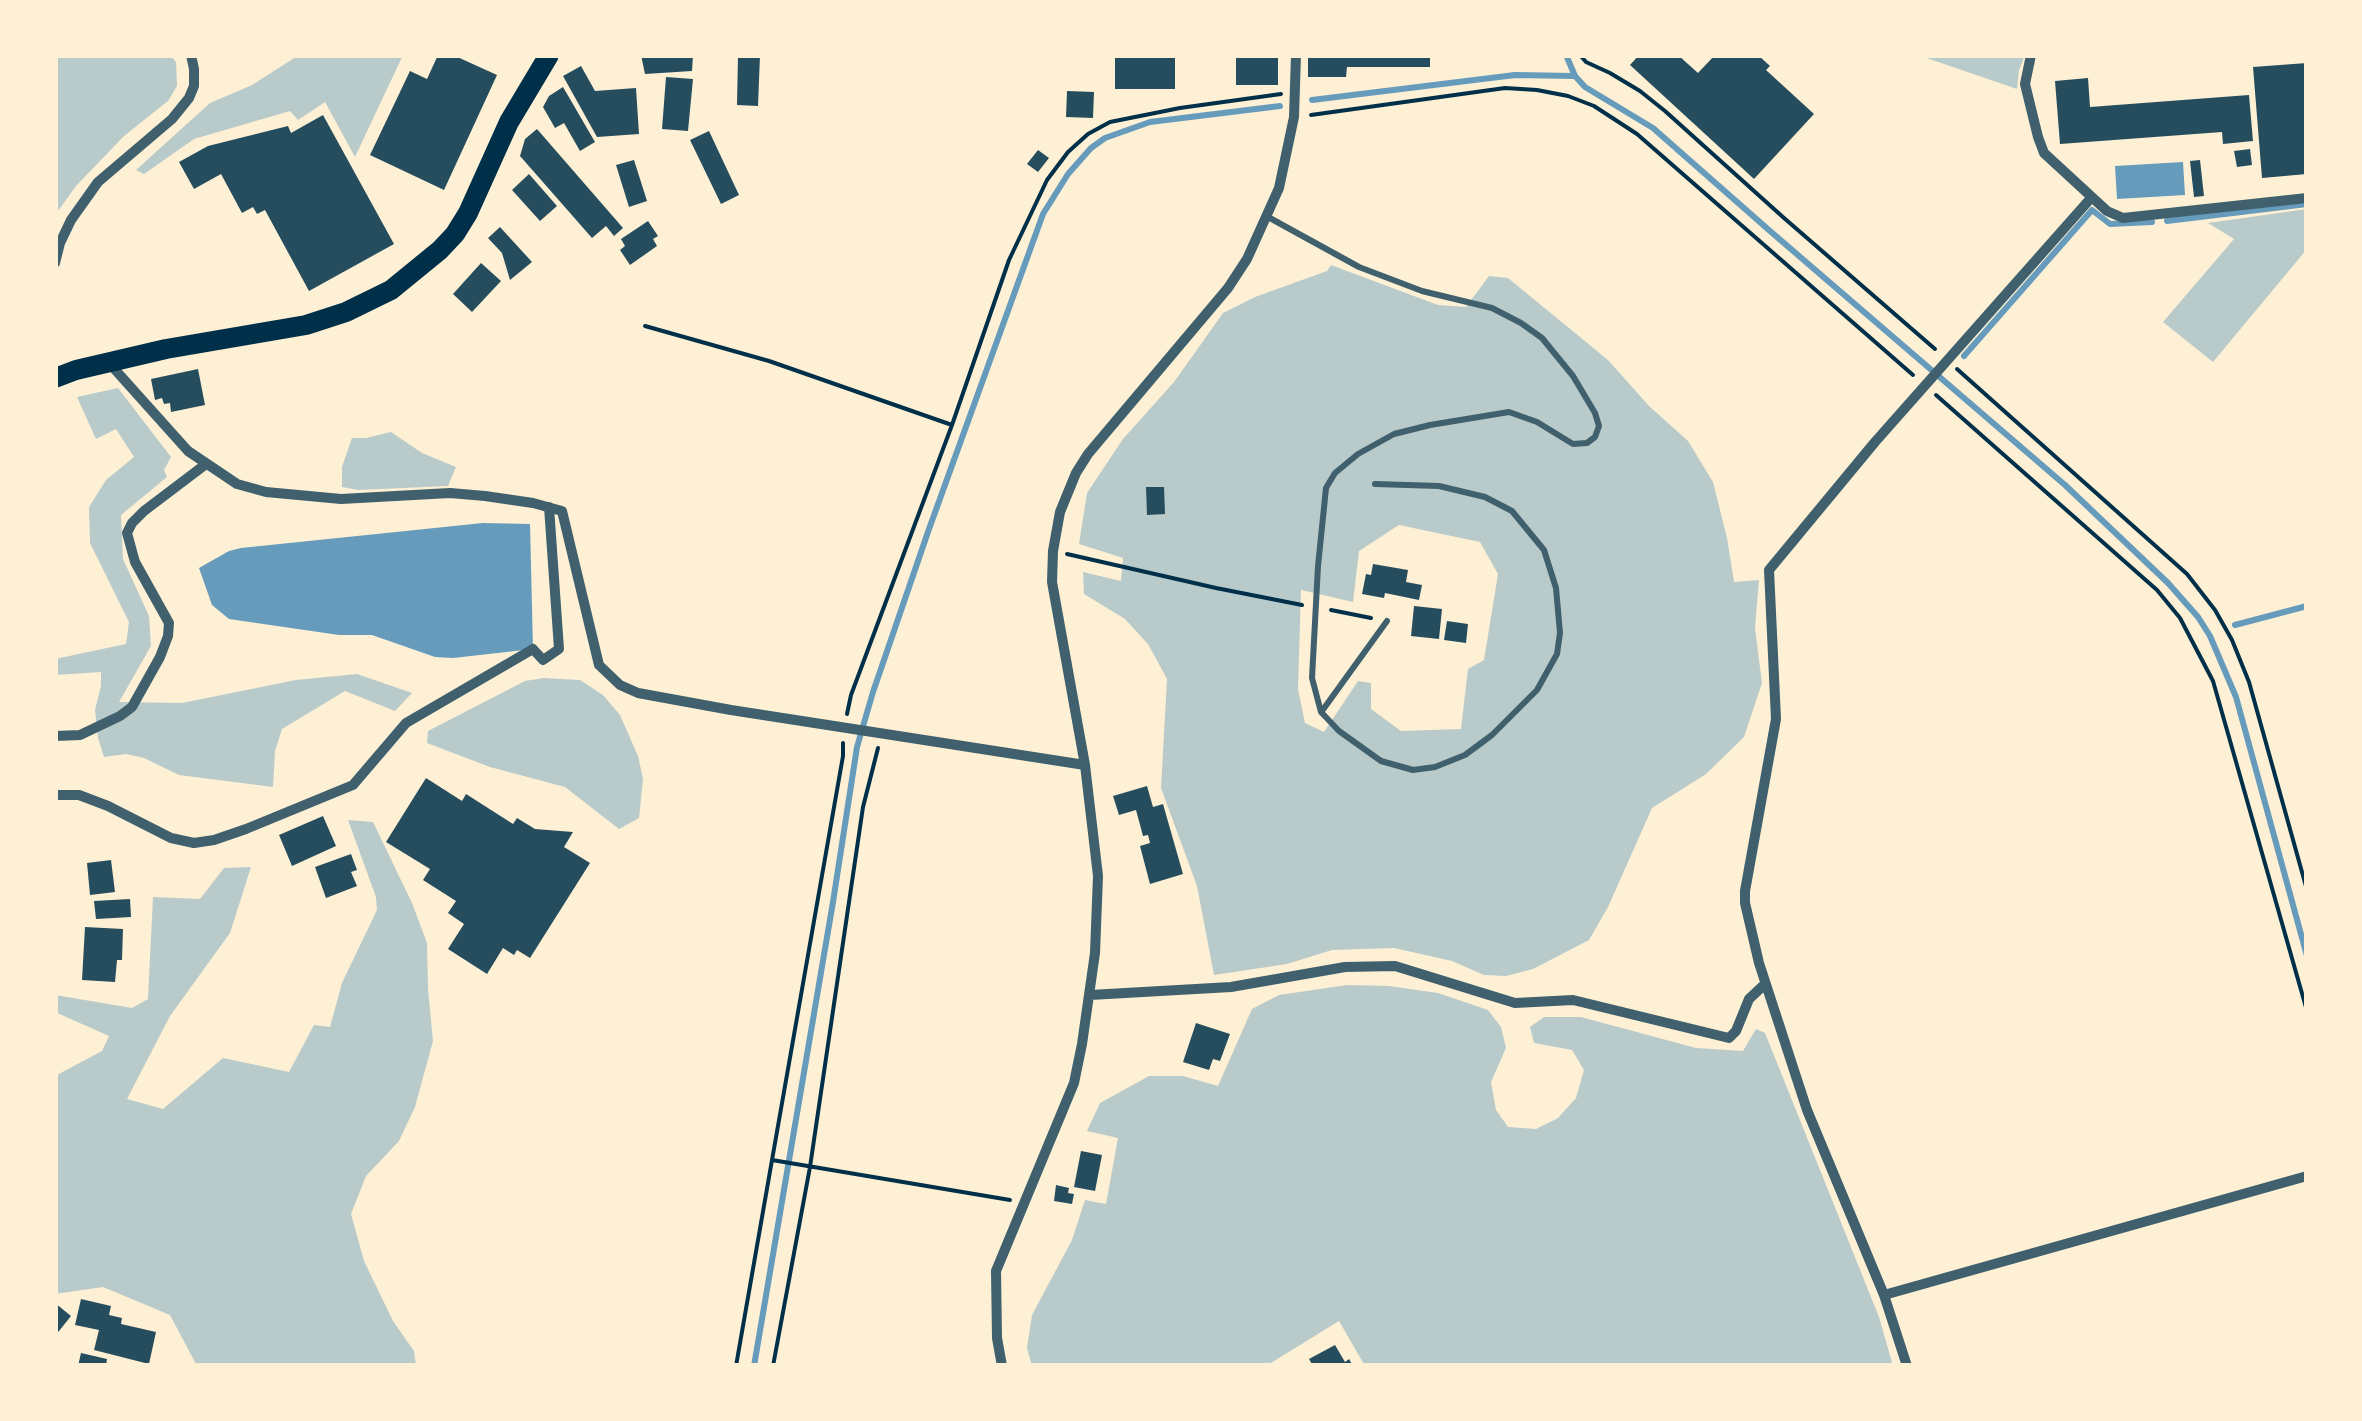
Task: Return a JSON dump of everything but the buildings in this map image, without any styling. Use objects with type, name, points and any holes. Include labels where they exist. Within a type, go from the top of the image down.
[{"type":"highway","points":[[55,378],[166,349],[318,322],[391,290],[455,234],[468,214],[509,122],[549,55]]},
{"type":"street","points":[[55,262],[71,220],[98,182],[172,119],[189,98],[194,86],[191,55]]},
{"type":"street","points":[[1002,1366],[997,1338],[996,1271],[1074,1083],[1095,953],[1098,876],[1085,765],[1052,582],[1060,512],[1088,454],[1228,288],[1247,259],[1280,188],[1294,117],[1296,55]]},
{"type":"street","points":[[2032,55],[2025,84],[2044,154],[2107,211],[2123,218],[2307,198]]},
{"type":"street","points":[[1907,1366],[1884,1295],[1808,1110],[1765,984],[1745,903],[1776,719],[1769,570],[1875,442],[2091,198]]},
{"type":"street","points":[[109,363],[188,450],[237,484],[295,496],[340,498],[450,493],[562,510],[599,665],[620,685],[638,693],[1085,765]]},
{"type":"street","points":[[55,736],[80,735],[132,707],[160,657],[168,623],[135,562],[127,533],[144,511],[206,464]]},
{"type":"street","points":[[55,795],[79,795],[170,838],[194,843],[246,829],[354,784],[406,723],[533,649],[542,660],[559,649],[549,507]]},
{"type":"street","points":[[1090,995],[1232,987],[1345,967],[1395,966],[1515,1004],[1574,1000],[1729,1038],[1736,1031],[1749,999],[1765,984]]},
{"type":"street","points":[[1884,1295],[2307,1176]]},
{"type":"lane","points":[[1268,217],[1359,268],[1492,308],[1520,323],[1542,338],[1573,376],[1600,426],[1587,444],[1572,444],[1537,422],[1509,412],[1430,425],[1394,434],[1358,454],[1335,473],[1326,488],[1312,678],[1322,712],[1381,761],[1413,770],[1436,766],[1465,755],[1492,735],[1537,690],[1557,654],[1560,632],[1556,588],[1544,550],[1512,511],[1485,497],[1439,486],[1375,484]]},
{"type":"lane","points":[[1322,712],[1388,621]]},
{"type":"path","points":[[1580,55],[1665,111],[2187,574],[2215,610],[2249,682],[2307,890]]},
{"type":"path","points":[[1294,117],[1506,88],[1568,96],[1594,106],[1637,134],[1928,383],[2157,590],[2180,618],[2213,681],[2307,1010]]},
{"type":"path","points":[[736,1366],[848,727],[850,695],[952,425],[1008,260],[1047,180],[1088,134],[1131,116],[1296,92]]},
{"type":"path","points":[[645,326],[769,361],[952,425]]},
{"type":"path","points":[[1053,551],[1374,619]]},
{"type":"path","points":[[773,1366],[810,1166],[877,733]]},
{"type":"path","points":[[772,1160],[1024,1202]]},
{"type":"shaded area","points":[[55,55],[170,55],[176,62],[177,86],[168,101],[124,136],[76,186],[55,215]]},
{"type":"shaded area","points":[[299,55],[403,55],[355,157],[325,102],[298,120],[290,111],[194,139],[144,174],[136,170],[210,103],[252,85]]},
{"type":"shaded area","points":[[1918,55],[2025,55],[2017,89]]},
{"type":"shaded area","points":[[2307,209],[2307,249],[2213,362],[2163,322],[2234,239],[2208,223]]},
{"type":"shaded area","points":[[1331,265],[1438,305],[1466,307],[1489,276],[1508,278],[1608,360],[1649,406],[1688,441],[1713,482],[1734,582],[1759,580],[1755,628],[1762,683],[1744,737],[1706,774],[1652,808],[1589,940],[1533,969],[1506,976],[1484,975],[1452,961],[1394,948],[1332,950],[1287,964],[1214,975],[1197,886],[1161,788],[1167,679],[1148,644],[1125,619],[1084,594],[1083,572],[1121,581],[1123,558],[1079,544],[1087,493],[1123,439],[1174,382],[1223,313],[1327,271]],"holes":[[[1399,525],[1480,542],[1498,574],[1484,660],[1468,669],[1461,729],[1401,731],[1371,709],[1371,683],[1358,681],[1324,732],[1305,723],[1298,689],[1301,590],[1353,602],[1359,551]]]},
{"type":"shaded area","points":[[118,388],[171,457],[164,470],[167,477],[121,515],[123,559],[149,616],[151,646],[119,702],[182,703],[296,680],[357,674],[412,693],[395,711],[345,691],[282,729],[275,751],[273,787],[179,775],[126,754],[104,757],[95,710],[101,672],[55,675],[55,659],[126,644],[129,622],[90,543],[89,507],[106,480],[134,457],[116,429],[96,439],[77,397]]},
{"type":"shaded area","points":[[391,432],[422,453],[456,467],[448,486],[358,490],[342,487],[342,467],[352,438]]},
{"type":"shaded area","points":[[580,680],[603,695],[620,715],[638,756],[643,779],[639,818],[619,829],[565,787],[490,767],[427,743],[428,731],[525,681]]},
{"type":"shaded area","points":[[348,820],[373,822],[427,943],[433,1041],[415,1107],[399,1141],[366,1176],[351,1214],[364,1261],[393,1321],[414,1351],[416,1366],[197,1366],[170,1315],[103,1287],[55,1294],[55,1076],[102,1051],[109,1036],[55,1012],[55,995],[132,1008],[148,999],[153,897],[200,899],[224,868],[251,867],[230,933],[170,1016],[127,1099],[163,1109],[223,1058],[289,1072],[314,1025],[330,1027],[342,983],[377,910],[376,897]]},
{"type":"shaded area","points":[[1347,985],[1438,993],[1488,1010],[1501,1027],[1506,1048],[1491,1082],[1496,1110],[1508,1127],[1536,1129],[1558,1118],[1576,1098],[1584,1070],[1572,1050],[1534,1043],[1530,1027],[1544,1017],[1581,1017],[1696,1048],[1743,1051],[1756,1029],[1765,1033],[1879,1317],[1893,1366],[1365,1366],[1339,1321],[1266,1366],[1032,1366],[1027,1348],[1032,1315],[1072,1240],[1085,1200],[1106,1204],[1118,1138],[1087,1131],[1100,1103],[1149,1076],[1183,1076],[1218,1086],[1252,1009],[1279,995]]},
{"type":"water","points":[[2183,162],[2185,195],[2117,199],[2115,166]]},
{"type":"water","points":[[483,523],[530,524],[533,649],[435,657],[372,635],[339,635],[229,619],[212,605],[199,568],[241,548]]},
{"type":"waterway","points":[[1566,55],[1585,87],[1653,128],[2065,485],[2198,617],[2236,697],[2307,956]]},
{"type":"waterway","points":[[1312,100],[1515,75],[1575,76]]},
{"type":"waterway","points":[[754,1366],[857,747],[929,529],[1043,214],[1068,174],[1105,138],[1150,122],[1280,106]]},
{"type":"waterway","points":[[2167,221],[2307,204]]},
{"type":"waterway","points":[[1964,356],[2092,210],[2110,224],[2152,222]]},
{"type":"waterway","points":[[2235,625],[2307,606]]}]
